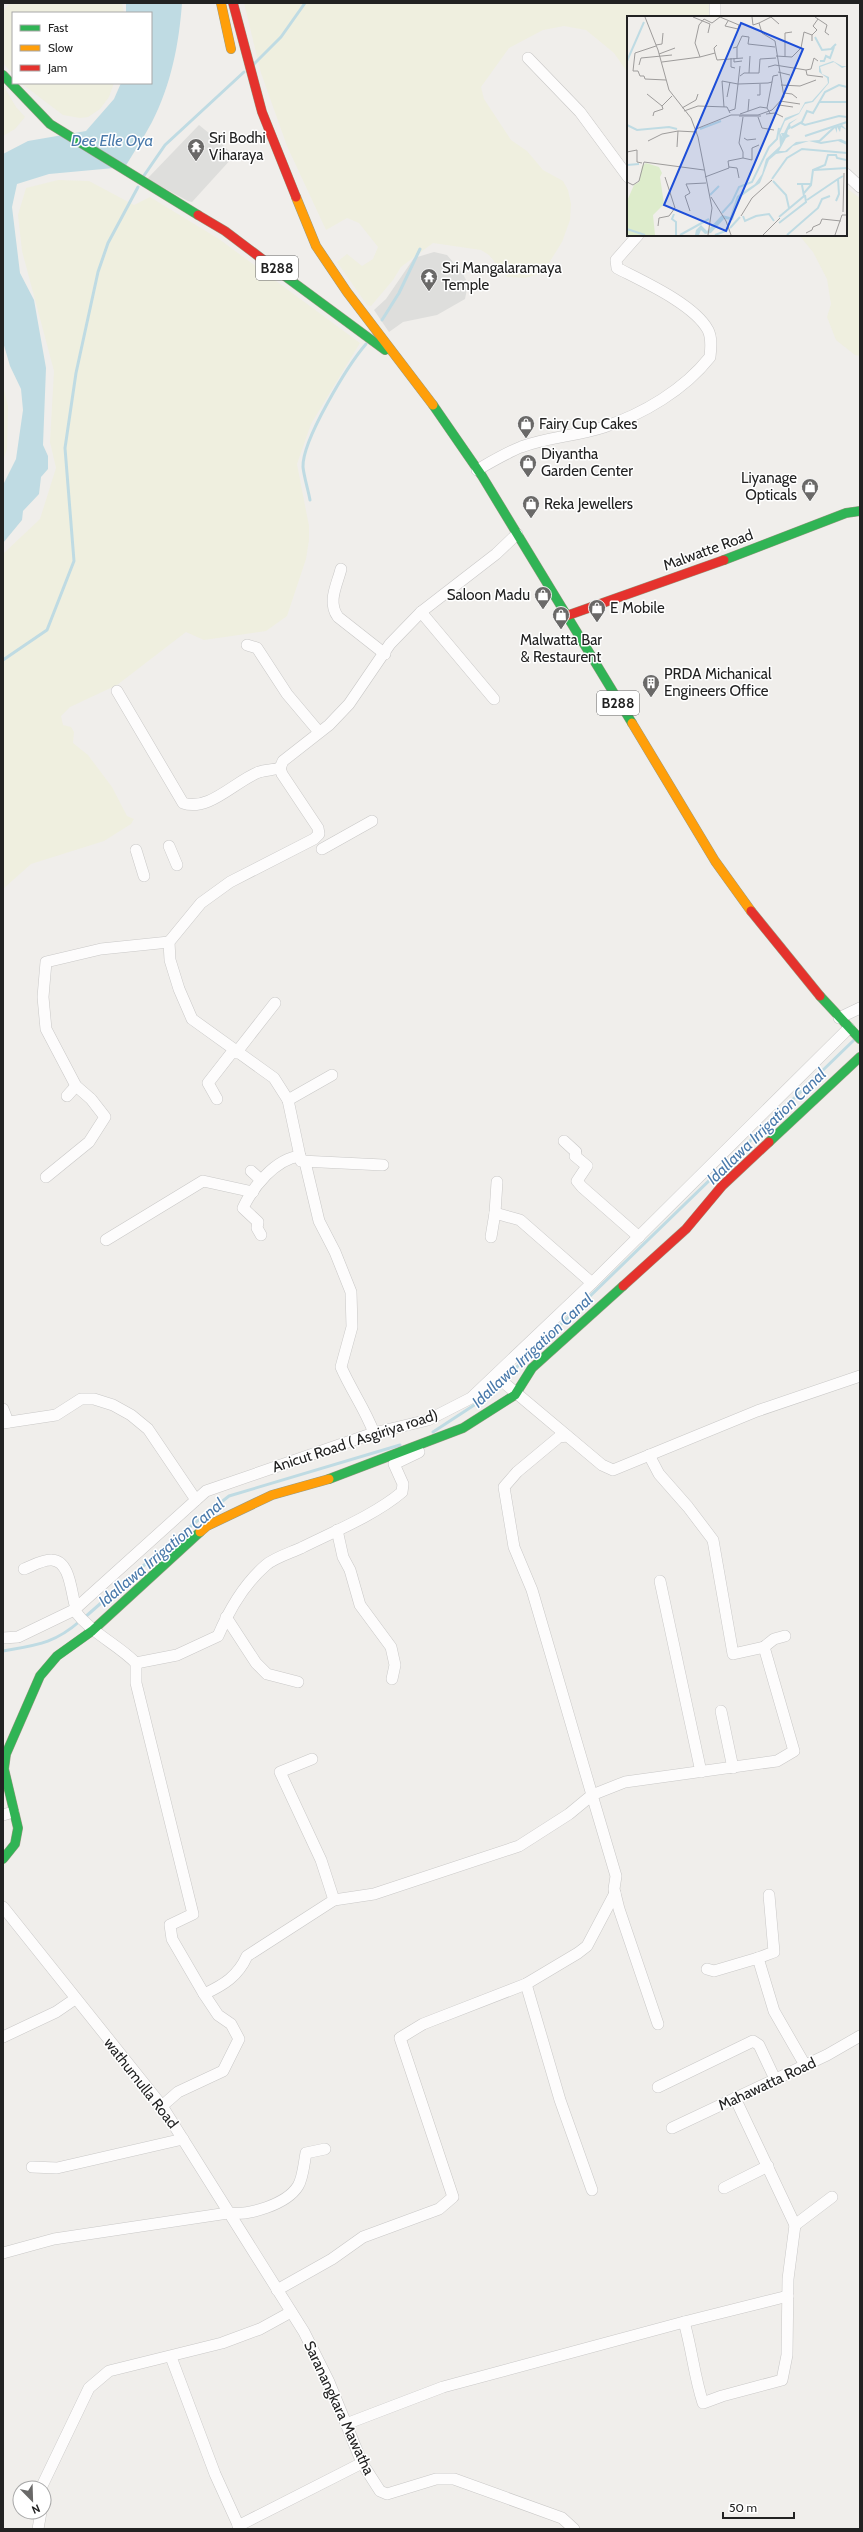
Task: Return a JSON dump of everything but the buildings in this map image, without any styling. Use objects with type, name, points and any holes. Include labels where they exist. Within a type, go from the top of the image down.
[{"type":"main road","points":[[221,3],[234,58]]},
{"type":"main road","points":[[233,3],[253,85],[307,228]]},
{"type":"main road","name":"B288","points":[[3,75],[40,115],[65,134],[225,231],[399,359],[435,407],[478,470],[715,861],[755,918],[794,968],[860,1039]]},
{"type":"main road","points":[[285,198],[307,228],[330,268],[399,359]]},
{"type":"main road","name":"Malwatte Road","points":[[566,616],[694,571],[846,513],[860,511]]},
{"type":"main road","points":[[3,1859],[15,1844],[18,1828],[8,1814],[4,1769],[5,1754],[40,1676],[57,1656],[207,1526],[272,1495],[343,1475],[463,1428],[515,1395],[532,1368],[686,1228],[722,1186],[860,1057]]},
{"type":"street","points":[[715,3],[716,16]]},
{"type":"street","points":[[528,58],[580,112],[627,176]]},
{"type":"street","points":[[847,175],[860,187]]},
{"type":"street","points":[[478,470],[520,447],[604,427],[643,411],[668,395],[702,368],[710,357],[709,330],[699,318],[660,289],[617,268],[616,260],[637,236]]},
{"type":"street","points":[[374,1433],[366,1412],[352,1391],[341,1367],[352,1327],[351,1292],[335,1252],[319,1221],[288,1100],[274,1078],[235,1052],[192,1019],[178,989],[170,960],[169,942],[201,903],[240,876],[314,839],[319,834],[318,828],[287,783],[280,768],[283,761],[319,732],[349,704],[359,688],[385,654],[390,644],[421,612],[496,554],[517,534]]},
{"type":"street","points":[[341,569],[332,603],[333,610],[338,617],[385,654]]},
{"type":"street","points":[[421,612],[494,699]]},
{"type":"street","points":[[247,645],[257,648],[287,694],[319,732]]},
{"type":"street","points":[[117,691],[182,803],[194,806],[230,790],[259,772],[280,768]]},
{"type":"street","points":[[322,849],[372,821]]},
{"type":"street","points":[[169,846],[177,865]]},
{"type":"street","points":[[136,850],[144,876]]},
{"type":"street","points":[[46,1177],[69,1156],[89,1142],[105,1117],[92,1098],[76,1086],[46,1029],[44,997],[46,962],[101,949],[169,942]]},
{"type":"street","points":[[218,1099],[208,1083],[275,1003]]},
{"type":"street","points":[[839,1018],[860,1008]]},
{"type":"street","name":"Anicut Road ( Asgiriya road)","points":[[3,1638],[18,1637],[76,1611],[206,1491],[374,1433],[428,1420],[448,1411],[501,1381],[592,1283],[849,1028]]},
{"type":"street","points":[[288,1100],[332,1075]]},
{"type":"street","points":[[67,1096],[76,1086]]},
{"type":"street","points":[[564,1141],[576,1152],[575,1156],[587,1166],[577,1181],[639,1237]]},
{"type":"street","points":[[261,1235],[257,1228],[258,1222],[243,1208],[261,1180],[291,1157],[383,1165]]},
{"type":"street","points":[[251,1171],[261,1180]]},
{"type":"street","points":[[106,1240],[203,1181],[253,1192]]},
{"type":"street","points":[[491,1237],[495,1213],[497,1182]]},
{"type":"street","points":[[495,1213],[520,1220],[592,1283]]},
{"type":"street","points":[[501,1381],[515,1395],[602,1465],[613,1470],[758,1411],[860,1376]]},
{"type":"street","points":[[3,1409],[5,1423],[56,1415],[80,1399],[94,1399],[113,1405],[131,1415],[148,1429],[196,1500]]},
{"type":"street","points":[[136,1663],[177,1655],[218,1636],[231,1607],[266,1565],[337,1530],[369,1512],[382,1509],[402,1492],[403,1484],[394,1464],[446,1440],[463,1428]]},
{"type":"street","points":[[567,1436],[559,1437],[517,1472],[504,1487],[514,1547],[532,1590],[616,1876],[615,1893],[658,2024]]},
{"type":"street","points":[[649,1455],[659,1474],[688,1507],[713,1540],[733,1654],[764,1647],[774,1639],[785,1636]]},
{"type":"street","points":[[337,1530],[343,1557],[350,1570],[360,1605],[392,1651],[395,1665],[392,1679]]},
{"type":"street","points":[[24,1569],[48,1560],[53,1560],[62,1565],[71,1584],[76,1611],[89,1628],[127,1654],[136,1663],[136,1683],[193,1914],[170,1925],[172,1939],[218,2016],[231,2024],[239,2039],[223,2071],[178,2092],[162,2106]]},
{"type":"street","points":[[660,1581],[701,1772]]},
{"type":"street","points":[[226,1617],[256,1663],[267,1674],[298,1682]]},
{"type":"street","points":[[204,1994],[221,1986],[240,1970],[247,1956],[334,1900],[374,1894],[519,1846],[569,1814],[592,1795],[626,1782],[776,1761],[794,1751],[764,1647]]},
{"type":"street","points":[[721,1711],[737,1767]]},
{"type":"street","points":[[312,1759],[280,1772],[321,1860],[334,1900]]},
{"type":"street","points":[[737,1767],[753,1768],[755,1772]]},
{"type":"street","points":[[277,2290],[332,2259],[362,2237],[439,2208],[453,2197],[400,2038],[423,2024],[526,1984],[550,1972],[587,1946],[615,1893]]},
{"type":"street","points":[[707,1969],[714,1971],[774,1952],[769,1895]]},
{"type":"street","name":"wathumulla Road","points":[[5,1912],[162,2106],[277,2290]]},
{"type":"street","points":[[758,1958],[774,2011],[805,2065]]},
{"type":"street","points":[[526,1984],[560,2100],[592,2190]]},
{"type":"street","points":[[3,2037],[56,2012],[75,1999]]},
{"type":"street","name":"Mahawatta Road","points":[[672,2128],[805,2065],[860,2036]]},
{"type":"street","points":[[658,2087],[753,2041],[759,2045],[775,2079]]},
{"type":"street","points":[[684,2322],[692,2348],[696,2382],[703,2403],[722,2396],[782,2380],[787,2355],[788,2296],[795,2225],[735,2098]]},
{"type":"street","points":[[32,2167],[57,2168],[183,2139]]},
{"type":"street","points":[[3,2253],[54,2239],[228,2213],[240,2215],[253,2212],[290,2196],[299,2185],[306,2153],[325,2149]]},
{"type":"street","points":[[724,2188],[768,2166]]},
{"type":"street","points":[[795,2225],[832,2197]]},
{"type":"street","name":"Saranangkara Mawatha","points":[[277,2290],[304,2332],[329,2382],[362,2463],[377,2487],[387,2494],[436,2479],[454,2479],[562,2518],[574,2529]]},
{"type":"street","points":[[346,2424],[443,2387],[684,2322],[788,2296]]},
{"type":"street","points":[[45,2480],[89,2388],[109,2371],[171,2357],[222,2343],[260,2329],[291,2312]]},
{"type":"street","points":[[171,2357],[215,2474],[239,2527],[362,2463]]},
{"type":"shaded area","name":"Sri Bodhi Viharaya","points":[[199,125],[231,153],[232,158],[192,202],[147,179]]},
{"type":"shaded area","name":"Sri Mangalaramaya Temple","points":[[434,252],[447,255],[463,274],[468,284],[465,299],[437,315],[403,322],[389,332],[374,310],[386,299],[414,258]]},
{"type":"green space","points":[[10,3],[122,3],[124,12],[12,12],[12,73],[3,63],[3,11]]},
{"type":"green space","points":[[244,3],[712,3],[712,16],[627,16],[627,72],[614,53],[586,30],[564,26],[543,30],[509,48],[481,87],[484,99],[511,140],[527,151],[543,170],[563,181],[568,190],[571,204],[570,220],[562,242],[549,263],[536,275],[525,278],[507,277],[489,255],[481,250],[433,243],[401,267],[393,280],[371,306],[367,305],[337,262],[347,254],[362,266],[373,259],[378,247],[359,223],[347,218],[326,230],[287,146],[261,73]]},
{"type":"green space","points":[[22,84],[114,84],[109,97],[100,109],[88,117],[80,118],[63,115]]},
{"type":"green space","points":[[3,85],[16,107],[25,117],[15,129],[3,136]]},
{"type":"green space","points":[[58,180],[89,181],[134,205],[150,197],[219,239],[360,343],[311,424],[297,464],[309,526],[309,540],[306,559],[287,616],[266,631],[204,640],[186,632],[117,685],[70,707],[61,716],[63,725],[71,727],[74,732],[73,743],[88,755],[112,787],[127,816],[134,819],[131,824],[104,841],[31,864],[3,889],[3,554],[40,519],[56,468],[50,442],[54,371],[22,251],[18,215],[26,188]]},
{"type":"green space","points":[[847,189],[860,198],[860,356],[855,355],[836,340],[827,317],[831,304],[827,279],[813,252],[800,236],[847,236]]},
{"type":"green space","points":[[3,385],[8,406],[7,449],[3,461]]},
{"type":"water","name":"Dee Elle Oya","points":[[126,3],[182,3],[179,34],[173,64],[164,94],[152,122],[125,167],[49,174],[17,184],[12,207],[20,273],[34,300],[46,368],[43,445],[48,456],[48,469],[41,477],[39,494],[23,511],[22,520],[3,543],[3,485],[16,459],[23,410],[21,389],[10,366],[3,342],[3,154],[28,141],[86,131],[114,99],[121,84],[152,84],[152,12],[126,12]]},
{"type":"waterway","points":[[253,65],[281,37],[305,3]]},
{"type":"waterway","points":[[143,177],[165,145],[244,72]]},
{"type":"waterway","points":[[3,660],[47,630],[74,561],[65,448],[76,373],[98,272],[108,243],[138,187]]},
{"type":"waterway","points":[[382,320],[399,293],[420,249]]},
{"type":"waterway","points":[[310,500],[303,467],[310,439],[327,403],[348,368],[366,344]]},
{"type":"waterway","name":"Idallawa Irrigation Canal","points":[[433,1432],[485,1398],[854,1040]]},
{"type":"waterway","name":"Idallawa Irrigation Canal","points":[[84,1618],[167,1545],[229,1496],[400,1445]]},
{"type":"waterway","name":"Idallawa Irrigation Canal","points":[[3,1651],[35,1645],[53,1639],[62,1635],[80,1621]]},
{"type":"traffic: fast","points":[[3,75],[50,124],[198,215]]},
{"type":"traffic: fast","points":[[278,271],[385,350]]},
{"type":"traffic: fast","points":[[433,405],[482,476],[632,723]]},
{"type":"traffic: fast","points":[[724,560],[846,513],[860,511]]},
{"type":"traffic: fast","points":[[820,996],[860,1039]]},
{"type":"traffic: fast","points":[[769,1142],[860,1057]]},
{"type":"traffic: fast","points":[[329,1479],[463,1428],[515,1395],[532,1368],[623,1286]]},
{"type":"traffic: fast","points":[[3,1859],[15,1844],[18,1828],[4,1769],[6,1754],[40,1676],[57,1656],[92,1631],[200,1532]]},
{"type":"traffic: slow","points":[[221,3],[231,49]]},
{"type":"traffic: slow","points":[[296,197],[316,246],[347,292],[433,405]]},
{"type":"traffic: slow","points":[[632,723],[715,861],[751,911]]},
{"type":"traffic: slow","points":[[200,1532],[207,1526],[272,1495],[329,1479]]},
{"type":"traffic: jam","points":[[233,3],[262,112],[296,197]]},
{"type":"traffic: jam","points":[[198,215],[225,231],[278,271]]},
{"type":"traffic: jam","points":[[566,616],[724,560]]},
{"type":"traffic: jam","points":[[751,911],[820,996]]},
{"type":"traffic: jam","points":[[623,1286],[686,1229],[722,1186],[769,1142]]},
{"type":"place","name":"Sri Bodhi Viharaya","points":[[196,162]]},
{"type":"place","name":"Sri Mangalaramaya Temple","points":[[429,292]]},
{"type":"place","name":"Fairy Cup Cakes","points":[[526,439]]},
{"type":"place","name":"Diyantha Garden Center","points":[[528,478]]},
{"type":"place","name":"Liyanage Opticals","points":[[810,502]]},
{"type":"place","name":"Reka Jewellers","points":[[531,519]]},
{"type":"place","name":"Saloon Madu","points":[[543,610]]},
{"type":"place","name":"E Mobile","points":[[597,623]]},
{"type":"place","name":"Malwatta Bar & Restaurent","points":[[561,630]]},
{"type":"place","name":"PRDA Michanical Engineers Office","points":[[651,698]]}]
